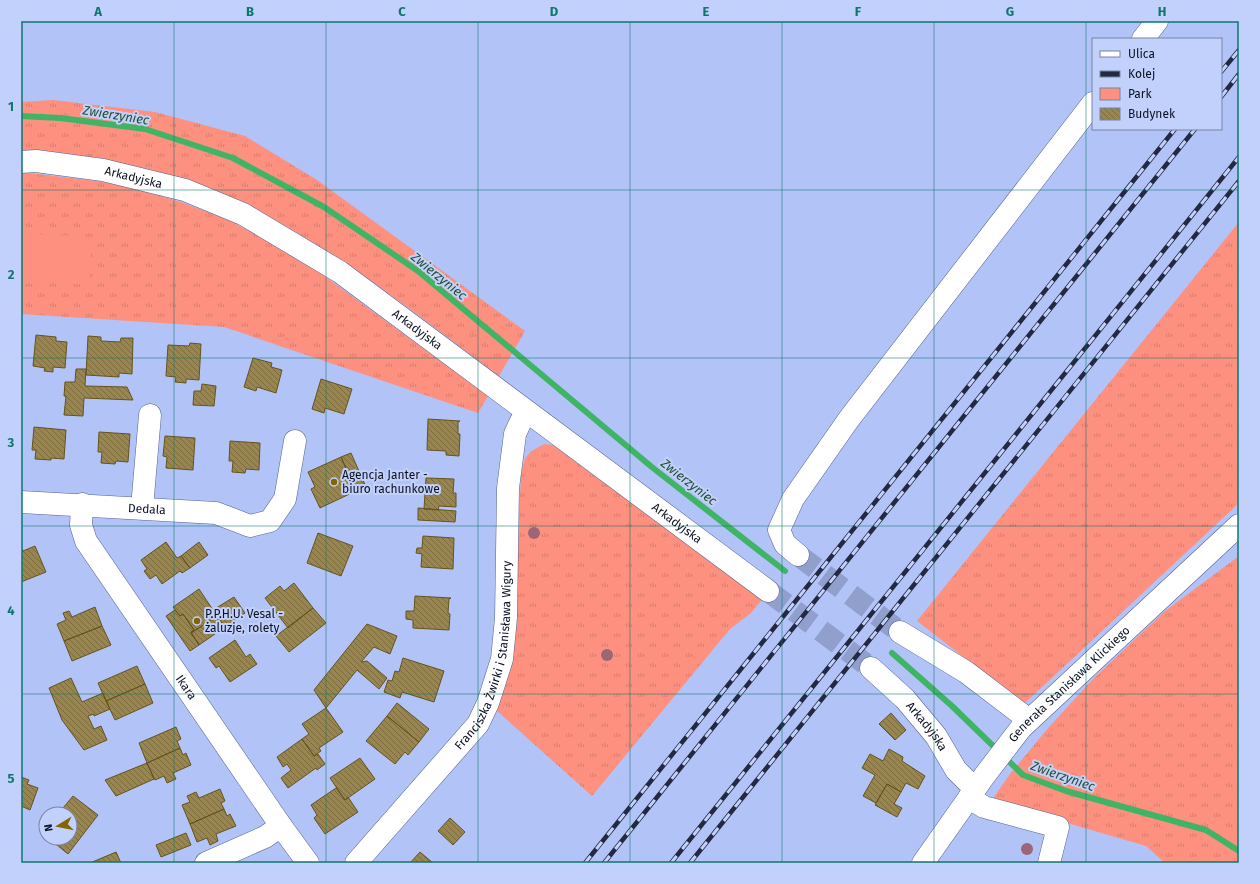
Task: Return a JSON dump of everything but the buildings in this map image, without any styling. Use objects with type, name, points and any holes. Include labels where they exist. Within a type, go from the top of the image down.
[{"type":"street","points":[[1144,38],[1157,21]]},
{"type":"street","points":[[798,555],[785,544],[779,530],[793,499],[849,418],[1092,105]]},
{"type":"street","name":"Arkadyjska","points":[[21,162],[36,161],[103,170],[185,190],[242,214],[340,272],[768,591]]},
{"type":"street","name":"Franciszka Żwirki i Stanisława Wigury","points":[[356,863],[478,724],[488,703],[502,658],[505,632],[508,488],[515,434],[527,412]]},
{"type":"street","points":[[142,508],[150,415]]},
{"type":"street","name":"Dedala","points":[[21,502],[82,504],[216,513],[250,526],[270,521],[285,499],[295,440]]},
{"type":"street","name":"Ikara","points":[[82,504],[81,525],[86,541],[281,826],[308,863]]},
{"type":"street","name":"Generała Stanisława Klickiego","points":[[923,863],[976,787],[1025,724],[1239,525]]},
{"type":"street","points":[[900,632],[966,672],[1025,724]]},
{"type":"street","name":"Arkadyjska","points":[[871,668],[905,699],[936,736],[956,770],[976,787],[984,807],[1058,827],[1049,863]]},
{"type":"street","points":[[206,863],[265,837],[281,826]]},
{"type":"green space","points":[[53,100],[155,112],[245,136],[317,180],[525,331],[499,376],[346,264],[282,224],[208,187],[185,179],[139,167],[92,159],[21,151],[21,102]]},
{"type":"green space","points":[[21,172],[105,182],[137,189],[181,202],[231,221],[311,266],[488,396],[478,413],[224,327],[21,314]]},
{"type":"green space","points":[[1239,222],[1239,503],[1024,704],[917,621]]},
{"type":"green space","points":[[21,233],[91,237],[89,285],[21,280]]},
{"type":"green space","points":[[544,444],[553,445],[741,584],[764,597],[751,613],[730,629],[592,796],[496,710],[515,594],[522,470],[527,456],[533,450]]},
{"type":"green space","points":[[1239,556],[1239,863],[1165,863],[1146,846],[991,801],[1010,774],[1049,727],[1093,679],[1165,611]]},
{"type":"waterway","name":"Zwierzyniec","points":[[21,116],[60,118],[145,129],[233,158],[324,207],[418,271],[653,468],[785,571]]},
{"type":"waterway","name":"Zwierzyniec","points":[[892,653],[952,706],[1023,775],[1066,791],[1206,830],[1239,851]]},
{"type":"tunnel","points":[[798,555],[900,632]]},
{"type":"tunnel","points":[[768,591],[871,668]]},
{"type":"railway","points":[[1222,71],[1239,50]]},
{"type":"railway","points":[[1222,96],[1239,74]]},
{"type":"railway","points":[[585,863],[1174,130]]},
{"type":"railway","points":[[604,863],[1194,130]]},
{"type":"railway","points":[[671,863],[1239,157]]},
{"type":"railway","points":[[690,863],[1239,181]]},
{"type":"place","name":"Agencja Janter - biuro rachunkowe","points":[[334,482]]},
{"type":"place","name":"P.P.H.U. Vesal - żaluzje, rolety","points":[[197,621]]}]
